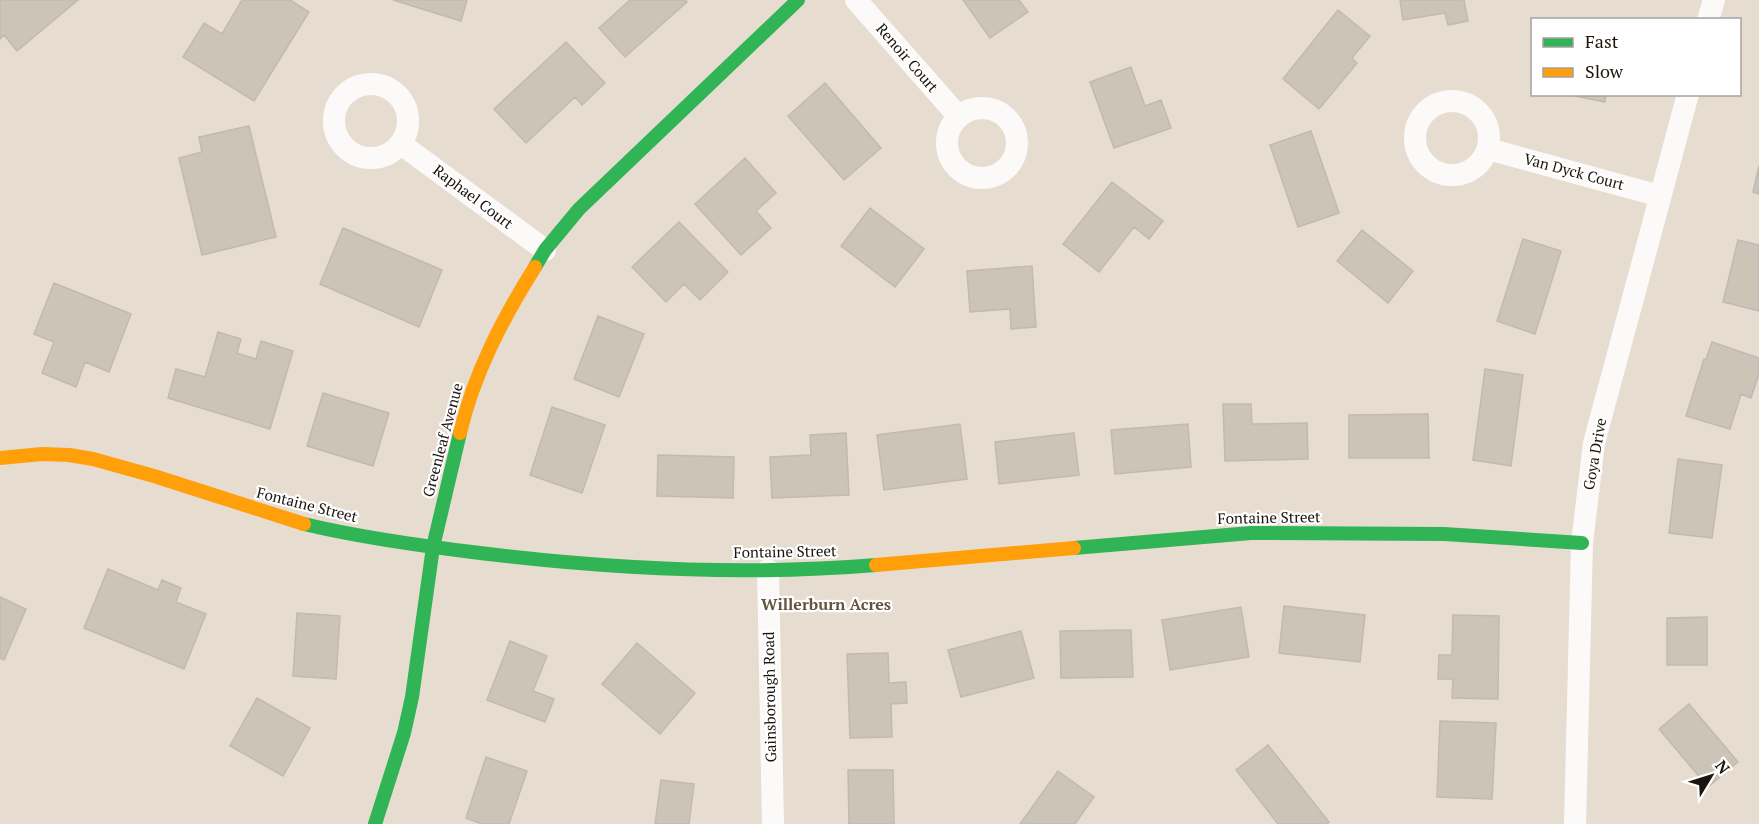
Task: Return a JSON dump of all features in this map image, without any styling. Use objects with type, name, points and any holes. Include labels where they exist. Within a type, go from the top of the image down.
[{"type":"street","name":"Greenleaf Avenue","points":[[375,824],[404,733],[412,697],[433,547],[462,424],[475,383],[508,309],[545,250],[579,209],[798,0]]},
{"type":"street","name":"Renoir Court","points":[[856,0],[959,117]]},
{"type":"street","points":[[1709,18],[1714,0]]},
{"type":"street","name":"Goya Drive","points":[[1575,824],[1582,543],[1594,443],[1687,96]]},
{"type":"street","name":"Raphael Court","points":[[401,144],[545,250]]},
{"type":"street","name":"Van Dyck Court","points":[[1488,149],[1660,196]]},
{"type":"street","name":"Fontaine Street","points":[[0,458],[69,454],[154,476],[306,525],[433,547],[521,558],[637,568],[768,570],[831,568],[1251,532],[1444,534],[1582,543]]},
{"type":"street","name":"Gainsborough Road","points":[[768,570],[772,824]]},
{"type":"building","points":[[0,0],[78,0],[17,51],[4,35],[0,39]]},
{"type":"building","points":[[242,0],[290,0],[309,12],[254,101],[183,57],[204,23],[222,34]]},
{"type":"building","points":[[393,0],[467,0],[461,21]]},
{"type":"building","points":[[630,0],[685,0],[687,2],[625,57],[599,28]]},
{"type":"building","points":[[963,0],[1019,0],[1028,12],[990,38]]},
{"type":"building","points":[[1400,0],[1464,0],[1468,21],[1448,25],[1445,13],[1403,20]]},
{"type":"building","points":[[1338,10],[1370,36],[1352,58],[1357,63],[1319,109],[1283,79]]},
{"type":"building","points":[[566,42],[605,83],[582,105],[575,97],[526,143],[494,109]]},
{"type":"building","points":[[1131,67],[1145,106],[1161,100],[1171,128],[1114,148],[1090,82]]},
{"type":"building","points":[[825,83],[881,148],[844,180],[788,116]]},
{"type":"building","points":[[1575,96],[1606,96],[1605,102]]},
{"type":"building","points":[[249,126],[276,237],[202,255],[179,158],[202,152],[199,137]]},
{"type":"building","points":[[1311,131],[1339,213],[1298,227],[1270,145]]},
{"type":"building","points":[[745,158],[776,193],[756,211],[771,228],[741,255],[695,204]]},
{"type":"building","points":[[1759,166],[1759,194],[1753,192]]},
{"type":"building","points":[[1112,182],[1163,221],[1149,239],[1134,227],[1099,272],[1063,244]]},
{"type":"building","points":[[870,208],[924,249],[895,287],[841,246]]},
{"type":"building","points":[[679,222],[728,272],[700,300],[684,284],[666,302],[632,267]]},
{"type":"building","points":[[343,228],[442,270],[419,327],[320,284]]},
{"type":"building","points":[[1362,230],[1413,271],[1388,303],[1337,261]]},
{"type":"building","points":[[1523,239],[1561,251],[1535,334],[1497,321]]},
{"type":"building","points":[[1738,240],[1759,245],[1759,311],[1723,302]]},
{"type":"building","points":[[1032,266],[1036,327],[1011,329],[1010,309],[970,312],[967,271]]},
{"type":"building","points":[[54,283],[131,314],[109,372],[85,362],[76,387],[42,373],[54,342],[34,334]]},
{"type":"building","points":[[598,316],[644,334],[619,397],[574,379]]},
{"type":"building","points":[[218,332],[241,339],[237,353],[256,359],[261,341],[293,351],[270,429],[168,398],[176,369],[205,377]]},
{"type":"building","points":[[1712,342],[1759,358],[1759,374],[1751,398],[1741,394],[1730,429],[1686,416],[1704,359],[1706,359]]},
{"type":"building","points":[[1485,369],[1523,375],[1511,466],[1473,460]]},
{"type":"building","points":[[323,393],[389,413],[373,466],[307,446]]},
{"type":"building","points":[[1223,404],[1251,404],[1252,424],[1307,423],[1308,459],[1225,461]]},
{"type":"building","points":[[552,407],[605,425],[582,493],[530,475]]},
{"type":"building","points":[[1428,414],[1429,458],[1349,458],[1349,415]]},
{"type":"building","points":[[960,424],[967,479],[884,490],[877,435]]},
{"type":"building","points":[[1188,424],[1191,467],[1115,474],[1111,430]]},
{"type":"building","points":[[846,433],[849,495],[772,498],[770,457],[811,455],[810,435]]},
{"type":"building","points":[[1074,433],[1079,475],[999,484],[995,442]]},
{"type":"building","points":[[658,455],[734,457],[733,498],[657,496]]},
{"type":"building","points":[[1678,459],[1722,465],[1712,538],[1669,533]]},
{"type":"building","points":[[108,569],[158,590],[162,580],[181,588],[176,602],[206,614],[184,669],[84,628]]},
{"type":"building","points":[[0,597],[26,609],[4,660],[0,658]]},
{"type":"building","points":[[1284,606],[1365,615],[1360,662],[1279,653]]},
{"type":"building","points":[[1241,607],[1249,657],[1170,670],[1162,620]]},
{"type":"building","points":[[297,613],[340,616],[336,679],[293,676]]},
{"type":"building","points":[[1453,615],[1499,616],[1498,699],[1452,698],[1453,679],[1438,679],[1439,655],[1452,655]]},
{"type":"building","points":[[1707,617],[1707,665],[1667,665],[1667,618]]},
{"type":"building","points":[[1131,630],[1133,677],[1061,678],[1060,631]]},
{"type":"building","points":[[1021,631],[1034,678],[961,697],[948,650]]},
{"type":"building","points":[[510,641],[547,656],[533,691],[554,699],[545,722],[487,700]]},
{"type":"building","points":[[637,643],[695,693],[660,734],[602,684]]},
{"type":"building","points":[[888,653],[889,683],[906,682],[907,703],[891,704],[892,737],[850,738],[847,654]]},
{"type":"building","points":[[257,698],[310,728],[283,776],[230,746]]},
{"type":"building","points":[[1689,704],[1738,762],[1708,787],[1659,729]]},
{"type":"building","points":[[1440,721],[1496,723],[1492,799],[1437,797]]},
{"type":"building","points":[[1268,745],[1329,822],[1327,824],[1278,824],[1236,770]]},
{"type":"building","points":[[486,757],[527,771],[509,824],[482,824],[466,818]]},
{"type":"building","points":[[848,770],[893,770],[894,824],[849,824]]},
{"type":"building","points":[[1058,771],[1094,797],[1075,824],[1020,824]]},
{"type":"building","points":[[661,780],[694,784],[689,824],[655,824]]},
{"type":"traffic: fast","points":[[535,267],[545,250],[579,209],[798,0]]},
{"type":"traffic: fast","points":[[375,824],[404,733],[412,697],[433,547],[460,433]]},
{"type":"traffic: fast","points":[[304,524],[436,547],[529,559],[628,567],[777,570],[876,565]]},
{"type":"traffic: fast","points":[[1074,548],[1251,533],[1444,534],[1582,543]]},
{"type":"traffic: slow","points":[[460,433],[481,368],[512,306],[535,267]]},
{"type":"traffic: slow","points":[[0,458],[42,454],[93,459],[304,524]]},
{"type":"traffic: slow","points":[[876,565],[1074,548]]},
{"type":"district","name":"Willerburn Acres","points":[[826,604]]}]
